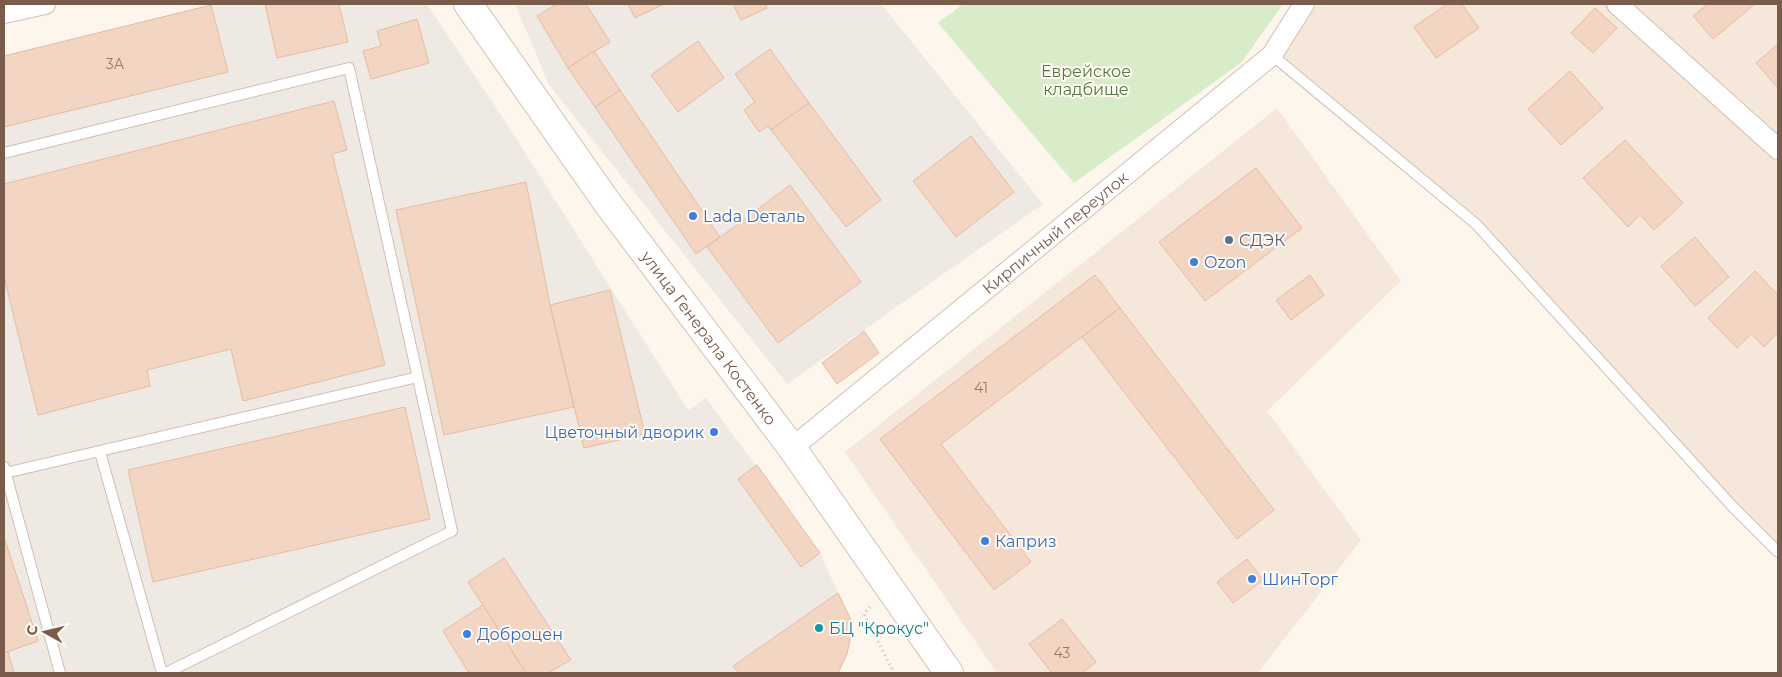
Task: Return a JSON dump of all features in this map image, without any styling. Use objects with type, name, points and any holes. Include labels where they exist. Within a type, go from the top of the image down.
[{"type":"main road","name":"улица Генерала Костенко","points":[[468,4],[606,201],[792,448],[949,673]]},
{"type":"street","points":[[4,13],[45,4]]},
{"type":"street","name":"Кирпичный переулок","points":[[792,448],[1272,55],[1304,4]]},
{"type":"street","points":[[1617,4],[1778,149]]},
{"type":"lane","points":[[1272,55],[1476,224],[1733,507],[1778,552]]},
{"type":"lane","points":[[4,153],[349,68],[452,531],[164,673],[100,452]]},
{"type":"lane","points":[[60,673],[5,470],[100,452],[418,377]]},
{"type":"path","points":[[864,614],[894,673]]},
{"type":"shaded area","points":[[216,4],[427,4],[500,113],[688,410],[706,398],[820,553],[838,593],[733,666],[739,673],[4,673],[4,56]]},
{"type":"shaded area","points":[[515,4],[881,4],[1043,204],[787,384],[549,85]]},
{"type":"shaded area","points":[[1304,4],[1778,4],[1778,552],[1476,224],[1272,55]]},
{"type":"shaded area","points":[[1277,108],[1401,281],[1267,411],[1361,540],[1258,673],[997,673],[845,452]]},
{"type":"green space","name":"Еврейское кладбище","points":[[963,4],[1283,4],[1242,62],[1074,183],[938,23]]},
{"type":"building","points":[[265,4],[339,4],[348,42],[277,58]]},
{"type":"building","points":[[557,4],[586,4],[610,42],[568,68],[537,16]]},
{"type":"building","points":[[628,4],[664,4],[635,18]]},
{"type":"building","points":[[733,4],[765,4],[767,8],[741,20]]},
{"type":"building","points":[[1447,4],[1462,4],[1479,28],[1436,58],[1414,27]]},
{"type":"building","points":[[1708,4],[1754,5],[1713,39],[1693,16]]},
{"type":"building","points":[[211,5],[228,72],[4,127],[4,56]]},
{"type":"building","points":[[1595,8],[1617,28],[1593,53],[1571,33]]},
{"type":"building","points":[[417,19],[429,63],[371,79],[363,51],[381,46],[377,31]]},
{"type":"building","points":[[698,41],[724,78],[678,112],[651,75]]},
{"type":"building","points":[[1778,44],[1778,88],[1756,63]]},
{"type":"building","points":[[770,49],[809,103],[771,130],[768,126],[759,132],[744,110],[755,102],[735,74]]},
{"type":"building","points":[[594,51],[620,90],[595,107],[568,68]]},
{"type":"building","points":[[1570,71],[1603,108],[1561,145],[1528,109]]},
{"type":"building","points":[[620,90],[720,237],[696,254],[595,107]]},
{"type":"building","points":[[334,101],[347,150],[332,154],[385,365],[243,401],[231,349],[147,370],[150,386],[38,415],[4,277],[4,184]]},
{"type":"building","points":[[809,103],[881,200],[846,227],[771,130]]},
{"type":"building","points":[[971,136],[1014,192],[956,237],[913,181]]},
{"type":"building","points":[[1625,140],[1683,203],[1654,230],[1640,215],[1628,227],[1583,178]]},
{"type":"building","points":[[1256,168],[1302,228],[1205,301],[1159,242]]},
{"type":"building","points":[[526,182],[550,305],[574,407],[444,435],[396,210]]},
{"type":"building","points":[[790,185],[861,282],[778,343],[707,247]]},
{"type":"building","points":[[1695,237],[1729,277],[1695,306],[1661,266]]},
{"type":"building","points":[[1755,271],[1778,295],[1778,332],[1764,347],[1751,334],[1737,348],[1708,318]]},
{"type":"building","points":[[1095,275],[1120,308],[941,444],[1031,562],[994,590],[880,439]]},
{"type":"building","points":[[1310,275],[1324,295],[1291,320],[1276,300]]},
{"type":"building","points":[[610,290],[645,434],[584,448],[550,305]]},
{"type":"building","points":[[1120,308],[1274,510],[1237,539],[1082,337]]},
{"type":"building","points":[[864,331],[879,353],[837,384],[822,363]]},
{"type":"building","points":[[405,407],[430,519],[153,582],[128,470]]},
{"type":"building","points":[[757,465],[820,553],[801,567],[738,479]]},
{"type":"building","points":[[4,537],[38,641],[4,653]]},
{"type":"building","points":[[504,558],[571,660],[548,673],[526,673],[468,582]]},
{"type":"building","points":[[1247,559],[1263,580],[1233,603],[1217,582]]},
{"type":"building","name":"БЦ \"Крокус\"","points":[[838,593],[851,620],[851,636],[847,654],[838,673],[739,673],[733,666]]},
{"type":"building","points":[[483,605],[526,673],[469,673],[443,631]]},
{"type":"building","points":[[1062,619],[1096,662],[1082,673],[1052,673],[1029,644]]},
{"type":"building","points":[[8,652],[14,673],[4,673],[4,653]]},
{"type":"place","name":"Lada Dеталь","points":[[693,216]]},
{"type":"place","name":"СДЭК","points":[[1229,240]]},
{"type":"place","name":"Ozon","points":[[1194,262]]},
{"type":"place","name":"Цветочный дворик","points":[[714,432]]},
{"type":"place","name":"Каприз","points":[[985,541]]},
{"type":"place","name":"ШинТорг","points":[[1252,579]]},
{"type":"place","name":"БЦ \"Крокус\"","points":[[819,628]]},
{"type":"place","name":"Доброцен","points":[[467,634]]}]
